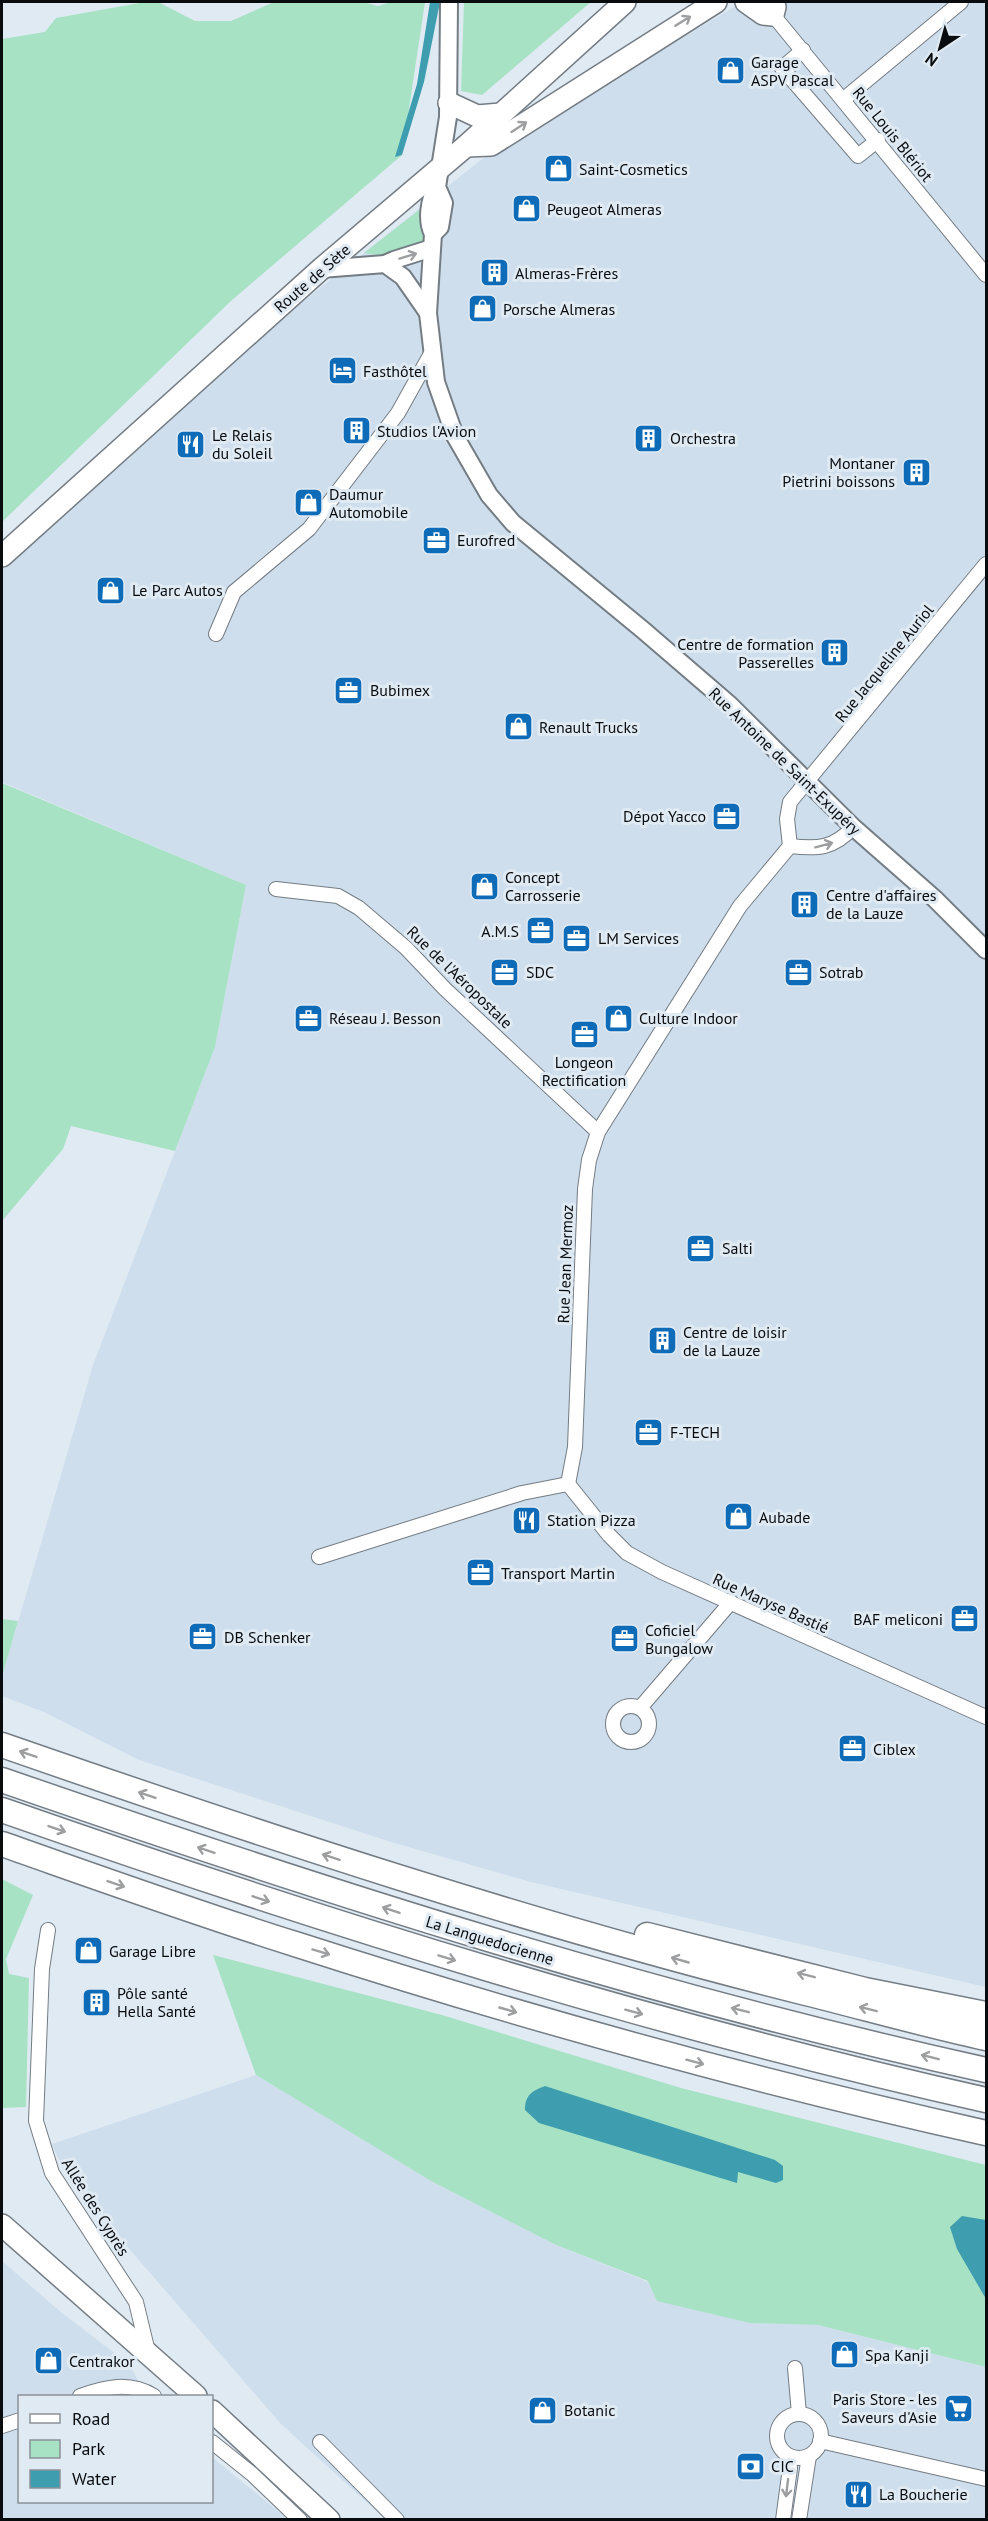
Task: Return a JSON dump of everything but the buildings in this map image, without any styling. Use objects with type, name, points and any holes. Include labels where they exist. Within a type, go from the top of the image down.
[{"type":"highway","points":[[2,1745],[232,1825],[387,1875],[713,1970],[987,2038]]},
{"type":"highway","name":"La Languedocienne","points":[[2,1780],[206,1851],[505,1945],[718,2005],[987,2070]]},
{"type":"highway","name":"La Languedocienne","points":[[2,1810],[284,1906],[489,1970],[714,2034],[987,2100]]},
{"type":"highway","points":[[2,1844],[194,1911],[358,1964],[573,2029],[740,2074],[987,2133]]},
{"type":"highway","points":[[387,1875],[653,1936],[865,1990],[987,2014]]},
{"type":"highway","points":[[740,2074],[868,2116],[987,2148]]},
{"type":"main road","name":"Route de Sète","points":[[2,556],[321,269],[438,178],[466,146],[625,2]]},
{"type":"main road","points":[[466,146],[491,145],[716,2]]},
{"type":"main road","points":[[746,2],[763,14],[772,8]]},
{"type":"main road","points":[[448,104],[477,116],[501,114]]},
{"type":"main road","points":[[2,2225],[194,2395]]},
{"type":"main road","points":[[213,2411],[329,2520]]},
{"type":"street","name":"Rue Antoine de Saint-Exupéry","points":[[449,2],[448,117],[438,178],[431,196],[429,227],[432,241],[428,313],[436,382],[455,436],[489,495],[513,524],[644,630],[729,704],[853,827],[935,899],[987,950]]},
{"type":"street","points":[[844,99],[961,2]]},
{"type":"street","name":"Rue Louis Blériot","points":[[772,8],[803,50],[987,275]]},
{"type":"street","points":[[803,50],[782,68],[858,156],[878,140]]},
{"type":"street","points":[[321,269],[385,264],[432,241]]},
{"type":"street","points":[[385,264],[403,277],[428,313]]},
{"type":"street","points":[[216,634],[234,592],[309,529],[398,413],[432,352]]},
{"type":"street","name":"Rue Jacqueline Auriol","points":[[807,783],[987,564]]},
{"type":"street","points":[[807,783],[790,802],[787,819],[790,846],[813,848],[828,846],[843,838],[853,827]]},
{"type":"street","name":"Rue Jean Mermoz","points":[[568,1484],[575,1446],[585,1189],[589,1160],[598,1132],[740,906],[790,846]]},
{"type":"street","name":"Rue de l'Aéropostale","points":[[276,889],[338,896],[359,908],[406,948],[445,989],[598,1132]]},
{"type":"street","points":[[319,1557],[522,1493],[568,1484]]},
{"type":"street","name":"Rue Maryse Bastié","points":[[568,1484],[609,1535],[627,1552],[662,1572],[987,1718]]},
{"type":"street","points":[[640,1708],[731,1602]]},
{"type":"street","name":"Allée des Cyprès","points":[[48,1929],[42,1969],[36,2121],[52,2173],[136,2302],[148,2352]]},
{"type":"street","points":[[795,2368],[800,2414]]},
{"type":"street","points":[[85,2395],[103,2388],[117,2386],[134,2387],[150,2395]]},
{"type":"street","points":[[799,2520],[805,2471],[809,2456],[818,2447],[820,2441],[818,2426],[807,2416],[800,2414],[785,2419],[777,2431],[778,2445],[788,2456],[795,2458],[809,2456]]},
{"type":"street","points":[[2,2427],[18,2421]]},
{"type":"street","points":[[820,2441],[987,2480]]},
{"type":"street","points":[[320,2442],[397,2520]]},
{"type":"street","points":[[213,2443],[252,2474],[300,2520]]},
{"type":"street","points":[[783,2520],[790,2469],[788,2456]]},
{"type":"shaded area","points":[[742,2],[986,2],[986,938],[947,899],[827,790],[809,783],[986,958],[986,1987],[531,1882],[391,1842],[139,1760],[44,1712],[2,1696],[2,1677],[93,1365],[215,1047],[246,885],[2,782],[2,563],[93,469],[482,159]]},
{"type":"shaded area","points":[[256,2075],[431,2181],[554,2244],[750,2323],[818,2325],[986,2367],[986,2519],[385,2519],[281,2424],[66,2176],[52,2144]]},
{"type":"shaded area","points":[[2,2261],[62,2313],[130,2365],[145,2395],[18,2395],[18,2503],[213,2503],[213,2458],[288,2519],[2,2519]]},
{"type":"green space","points":[[145,2],[158,2],[195,21],[231,21],[274,2],[363,2],[378,6],[391,2],[425,2],[402,155],[232,300],[2,522],[2,39],[45,32],[56,18]]},
{"type":"green space","points":[[464,2],[591,2],[482,95],[461,91]]},
{"type":"green space","points":[[423,207],[425,212],[424,242],[403,253],[380,255],[364,253]]},
{"type":"green space","points":[[2,783],[246,885],[215,1047],[175,1151],[71,1126],[63,1149],[2,1221]]},
{"type":"green space","points":[[2,1619],[18,1621],[2,1677]]},
{"type":"green space","points":[[2,1879],[33,1895],[6,1959],[9,1974],[29,1978],[26,2107],[2,2108]]},
{"type":"green space","points":[[213,1955],[442,2015],[681,2088],[986,2165],[986,2367],[818,2325],[750,2323],[657,2301],[648,2281],[554,2244],[431,2181],[256,2075]]},
{"type":"water","points":[[430,2],[440,2],[424,82],[402,155],[395,157],[417,84]]},
{"type":"water","points":[[545,2086],[775,2160],[783,2166],[783,2180],[776,2183],[738,2172],[737,2183],[539,2123],[525,2110],[525,2105],[530,2094]]},
{"type":"water","points":[[962,2216],[986,2220],[986,2299],[957,2249],[950,2227]]},
{"type":"place","name":"Garage ASPV Pascal","points":[[730,71]]},
{"type":"place","name":"Saint-Cosmetics","points":[[558,169]]},
{"type":"place","name":"Peugeot Almeras","points":[[526,209]]},
{"type":"place","name":"Almeras-Frères","points":[[494,273]]},
{"type":"place","name":"Porsche Almeras","points":[[482,309]]},
{"type":"place","name":"Fasthôtel","points":[[342,371]]},
{"type":"place","name":"Studios l'Avion","points":[[356,431]]},
{"type":"place","name":"Orchestra","points":[[649,438]]},
{"type":"place","name":"Le Relais du Soleil","points":[[191,444]]},
{"type":"place","name":"Montaner Pietrini boissons","points":[[916,472]]},
{"type":"place","name":"Daumur Automobile","points":[[308,503]]},
{"type":"place","name":"Eurofred","points":[[436,540]]},
{"type":"place","name":"Le Parc Autos","points":[[111,590]]},
{"type":"place","name":"Centre de formation Passerelles","points":[[835,653]]},
{"type":"place","name":"Bubimex","points":[[349,690]]},
{"type":"place","name":"Renault Trucks","points":[[518,727]]},
{"type":"place","name":"Dépot Yacco","points":[[727,816]]},
{"type":"place","name":"Concept Carrosserie","points":[[484,886]]},
{"type":"place","name":"Centre d'affaires de la Lauze","points":[[805,904]]},
{"type":"place","name":"A.M.S","points":[[540,931]]},
{"type":"place","name":"LM Services","points":[[577,938]]},
{"type":"place","name":"SDC","points":[[505,972]]},
{"type":"place","name":"Sotrab","points":[[798,972]]},
{"type":"place","name":"Réseau J. Besson","points":[[308,1018]]},
{"type":"place","name":"Culture Indoor","points":[[618,1018]]},
{"type":"place","name":"Longeon Rectification","points":[[584,1034]]},
{"type":"place","name":"Salti","points":[[701,1248]]},
{"type":"place","name":"Centre de loisir de la Lauze","points":[[662,1341]]},
{"type":"place","name":"F-TECH","points":[[649,1432]]},
{"type":"place","name":"Aubade","points":[[738,1517]]},
{"type":"place","name":"Station Pizza","points":[[526,1520]]},
{"type":"place","name":"Transport Martin","points":[[480,1573]]},
{"type":"place","name":"BAF meliconi","points":[[964,1619]]},
{"type":"place","name":"DB Schenker","points":[[203,1637]]},
{"type":"place","name":"Coficiel Bungalow","points":[[624,1639]]},
{"type":"place","name":"Ciblex","points":[[852,1749]]},
{"type":"place","name":"Garage Libre","points":[[88,1951]]},
{"type":"place","name":"Pôle santé Hella Santé","points":[[96,2002]]},
{"type":"place","name":"Spa Kanji","points":[[844,2355]]},
{"type":"place","name":"Centrakor","points":[[48,2361]]},
{"type":"place","name":"Paris Store - les Saveurs d'Asie","points":[[958,2408]]},
{"type":"place","name":"Botanic","points":[[543,2410]]},
{"type":"place","name":"CIC","points":[[750,2466]]},
{"type":"place","name":"La Boucherie","points":[[858,2494]]}]
